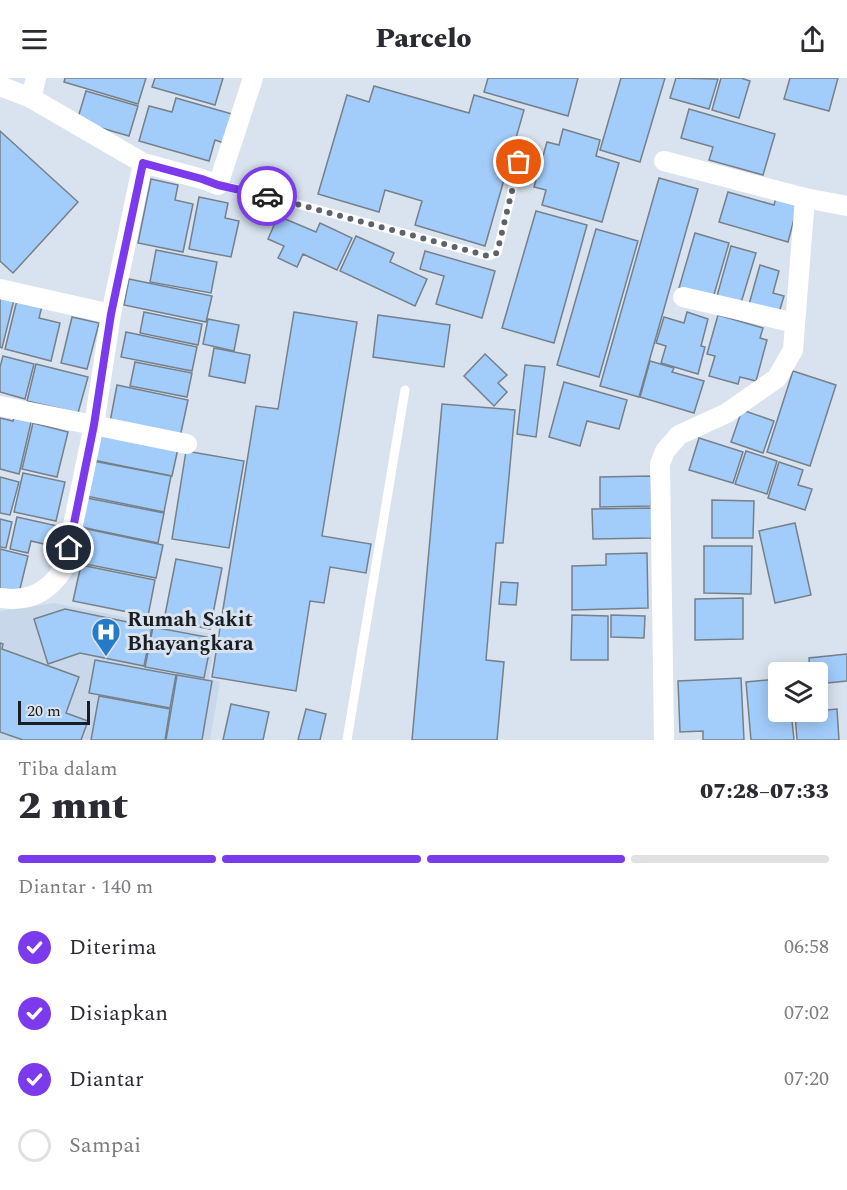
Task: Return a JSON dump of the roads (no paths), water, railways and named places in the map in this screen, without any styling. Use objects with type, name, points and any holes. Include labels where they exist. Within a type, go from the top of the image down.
[{"type":"street","points":[[31,98],[36,78]]},
{"type":"street","points":[[0,86],[31,98],[143,163],[218,185],[253,78]]},
{"type":"street","points":[[664,161],[805,198],[847,206]]},
{"type":"street","points":[[0,598],[14,600],[34,595],[50,586],[64,568],[94,425],[111,314],[143,163]]},
{"type":"street","points":[[664,740],[660,464],[665,452],[679,435],[726,413],[777,378],[793,350],[805,198]]},
{"type":"street","points":[[0,289],[111,314]]},
{"type":"street","points":[[683,297],[795,322]]},
{"type":"street","points":[[0,406],[187,444]]},
{"type":"lane","points":[[218,185],[278,198],[488,256],[497,253],[519,162]]},
{"type":"lane","points":[[347,740],[405,390]]},
{"type":"place","name":"Rumah Sakit Bhayangkara","points":[[106,658]]}]
